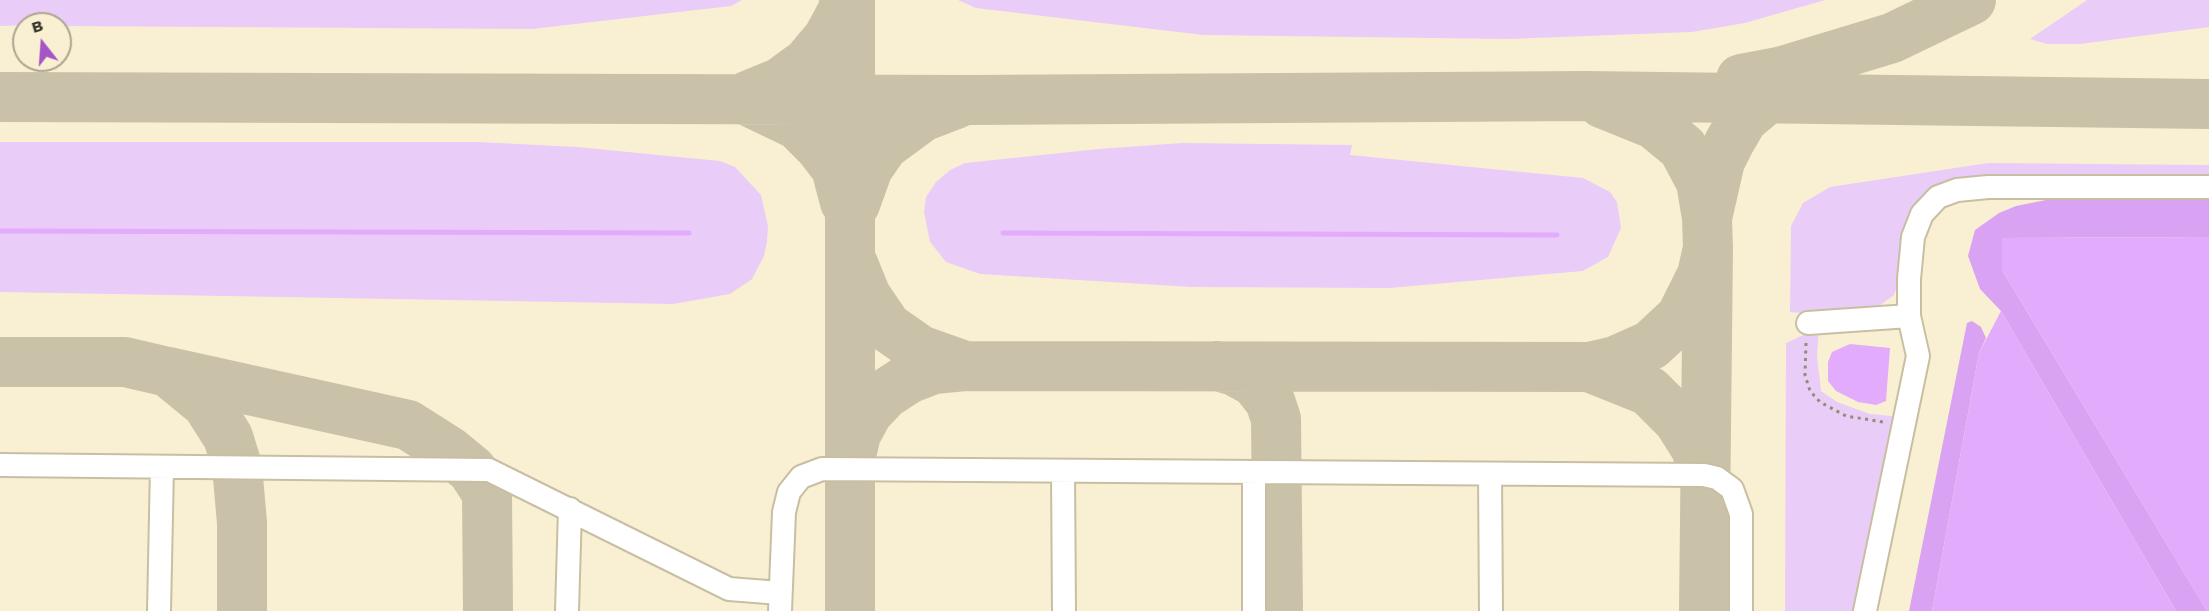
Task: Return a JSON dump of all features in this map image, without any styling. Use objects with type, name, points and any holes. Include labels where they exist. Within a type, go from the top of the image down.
[{"type":"lane","points":[[1865,611],[1918,356],[1909,316],[1913,237],[1922,214],[1938,197],[1957,190],[1988,187],[2209,186]]},
{"type":"lane","points":[[1808,323],[1909,316]]},
{"type":"lane","points":[[0,465],[489,470],[729,590],[780,602],[784,512],[789,492],[801,477],[822,470],[1704,475],[1717,478],[1732,489],[1741,514],[1741,611]]},
{"type":"lane","points":[[159,611],[162,467]]},
{"type":"lane","points":[[1063,471],[1064,611]]},
{"type":"lane","points":[[1254,472],[1254,611]]},
{"type":"lane","points":[[1490,474],[1491,611]]},
{"type":"lane","points":[[567,611],[570,509]]},
{"type":"path","points":[[1808,323],[1805,375],[1810,391],[1820,402],[1846,416],[1876,423],[1904,420]]},
{"type":"shaded area","points":[[0,0],[742,0],[731,6],[532,29],[72,26],[72,12],[12,12],[12,26],[0,26]]},
{"type":"shaded area","points":[[958,0],[1825,0],[1745,23],[1692,32],[1508,39],[1203,35],[976,8]]},
{"type":"shaded area","points":[[2087,0],[2209,0],[2209,27],[2080,44],[2047,44],[2030,39]]},
{"type":"shaded area","points":[[0,142],[479,142],[577,147],[720,161],[735,167],[761,195],[768,226],[767,241],[764,256],[752,279],[730,294],[673,304],[0,292]]},
{"type":"shaded area","points":[[1182,143],[1352,145],[1350,155],[1583,178],[1610,192],[1617,202],[1621,228],[1608,257],[1583,271],[1389,288],[1192,287],[980,274],[946,262],[930,242],[924,212],[926,197],[936,182],[950,170],[965,163]]},
{"type":"shaded area","points":[[1988,163],[2209,165],[2209,175],[1969,179],[1929,194],[1894,295],[1875,309],[1824,315],[1790,312],[1791,226],[1803,203],[1830,187]]},
{"type":"shaded area","points":[[2056,198],[2209,198],[2209,237],[2003,238],[2002,270],[2207,611],[2176,611],[2001,311],[1980,289],[1968,256],[1975,230],[1999,213],[2016,206]]},
{"type":"shaded area","points":[[2209,237],[2209,611],[2207,611],[2002,270],[2002,238]]},
{"type":"shaded area","points":[[2001,311],[2176,611],[1932,611],[1979,353]]},
{"type":"shaded area","points":[[1972,321],[1981,327],[1986,338],[1979,353],[1932,611],[1909,611],[1967,323]]},
{"type":"shaded area","points":[[1819,328],[1817,356],[1821,391],[1837,402],[1870,414],[1891,416],[1900,413],[1860,611],[1785,611],[1786,343]]},
{"type":"shaded area","points":[[1850,344],[1890,348],[1886,401],[1876,405],[1858,402],[1836,391],[1828,381],[1828,362],[1832,352]]},
{"type":"waterway","points":[[0,231],[689,233]]},
{"type":"waterway","points":[[1003,233],[1557,235]]},
{"type":"taxiway","points":[[747,96],[781,82],[807,63],[828,38],[842,12],[845,0]]},
{"type":"taxiway","points":[[850,0],[850,611]]},
{"type":"taxiway","points":[[1741,79],[1783,71],[1892,38],[1971,0]]},
{"type":"taxiway","points":[[1707,218],[1720,161],[1730,141],[1743,119],[1783,85]]},
{"type":"taxiway","points":[[0,97],[971,100],[1586,96],[2209,104]]},
{"type":"taxiway","points":[[748,101],[798,125],[819,146],[836,168],[845,202]]},
{"type":"taxiway","points":[[1602,103],[1654,124],[1683,148],[1701,182],[1707,218],[1708,248],[1704,611]]},
{"type":"taxiway","points":[[855,204],[868,168],[884,145],[922,117],[956,104]]},
{"type":"taxiway","points":[[851,456],[856,434],[868,412],[885,394],[908,379],[934,369],[965,366],[1589,367],[1615,361],[1651,345],[1681,317],[1702,275],[1708,248]]},
{"type":"taxiway","points":[[853,264],[866,296],[887,327],[920,350],[965,366]]},
{"type":"taxiway","points":[[0,362],[125,362],[168,372],[207,404],[228,437],[237,466],[242,523],[242,611]]},
{"type":"taxiway","points":[[1217,366],[1235,371],[1255,382],[1270,401],[1276,419],[1278,611]]},
{"type":"taxiway","points":[[1589,367],[1649,391],[1678,420],[1695,447],[1704,469]]},
{"type":"taxiway","points":[[168,372],[408,425],[449,451],[472,470],[487,493],[488,611]]}]
